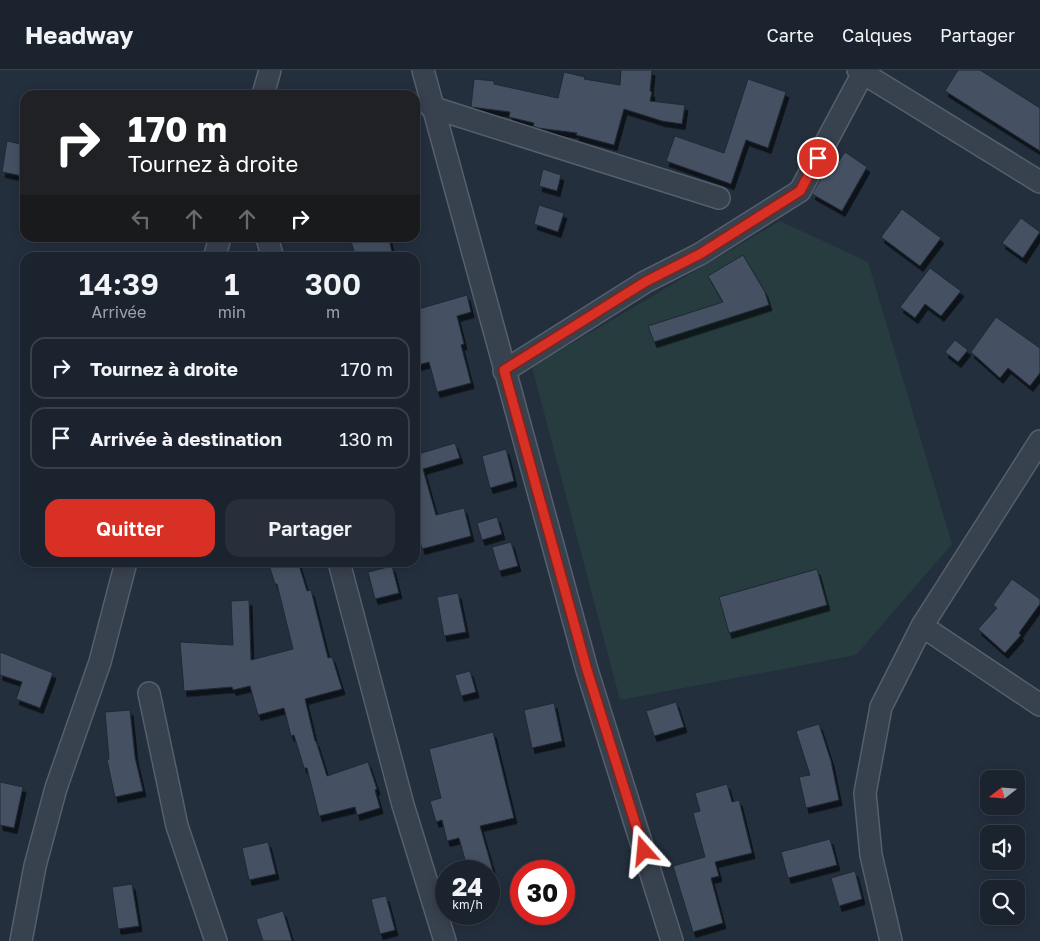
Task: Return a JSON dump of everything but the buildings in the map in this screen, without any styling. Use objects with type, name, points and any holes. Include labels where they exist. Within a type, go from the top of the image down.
[{"type":"street","points":[[265,90],[270,70]]},
{"type":"street","points":[[423,70],[431,106],[587,670],[672,941]]},
{"type":"street","points":[[504,370],[645,282],[700,254],[800,191],[860,71],[1040,182]]},
{"type":"street","points":[[431,106],[719,198]]},
{"type":"street","points":[[891,941],[871,855],[865,793],[882,708],[922,626],[1040,441]]},
{"type":"street","points":[[21,941],[35,866],[56,788],[100,662],[125,567]]},
{"type":"street","points":[[340,567],[403,805],[444,941]]},
{"type":"street","points":[[922,626],[1040,705]]},
{"type":"street","points":[[149,693],[177,826],[216,941]]},
{"type":"green space","points":[[780,221],[868,262],[952,544],[856,655],[620,700],[532,367]]},
{"type":"route","points":[[644,851],[587,670],[504,370],[645,282],[700,254],[800,191],[818,158]]}]
